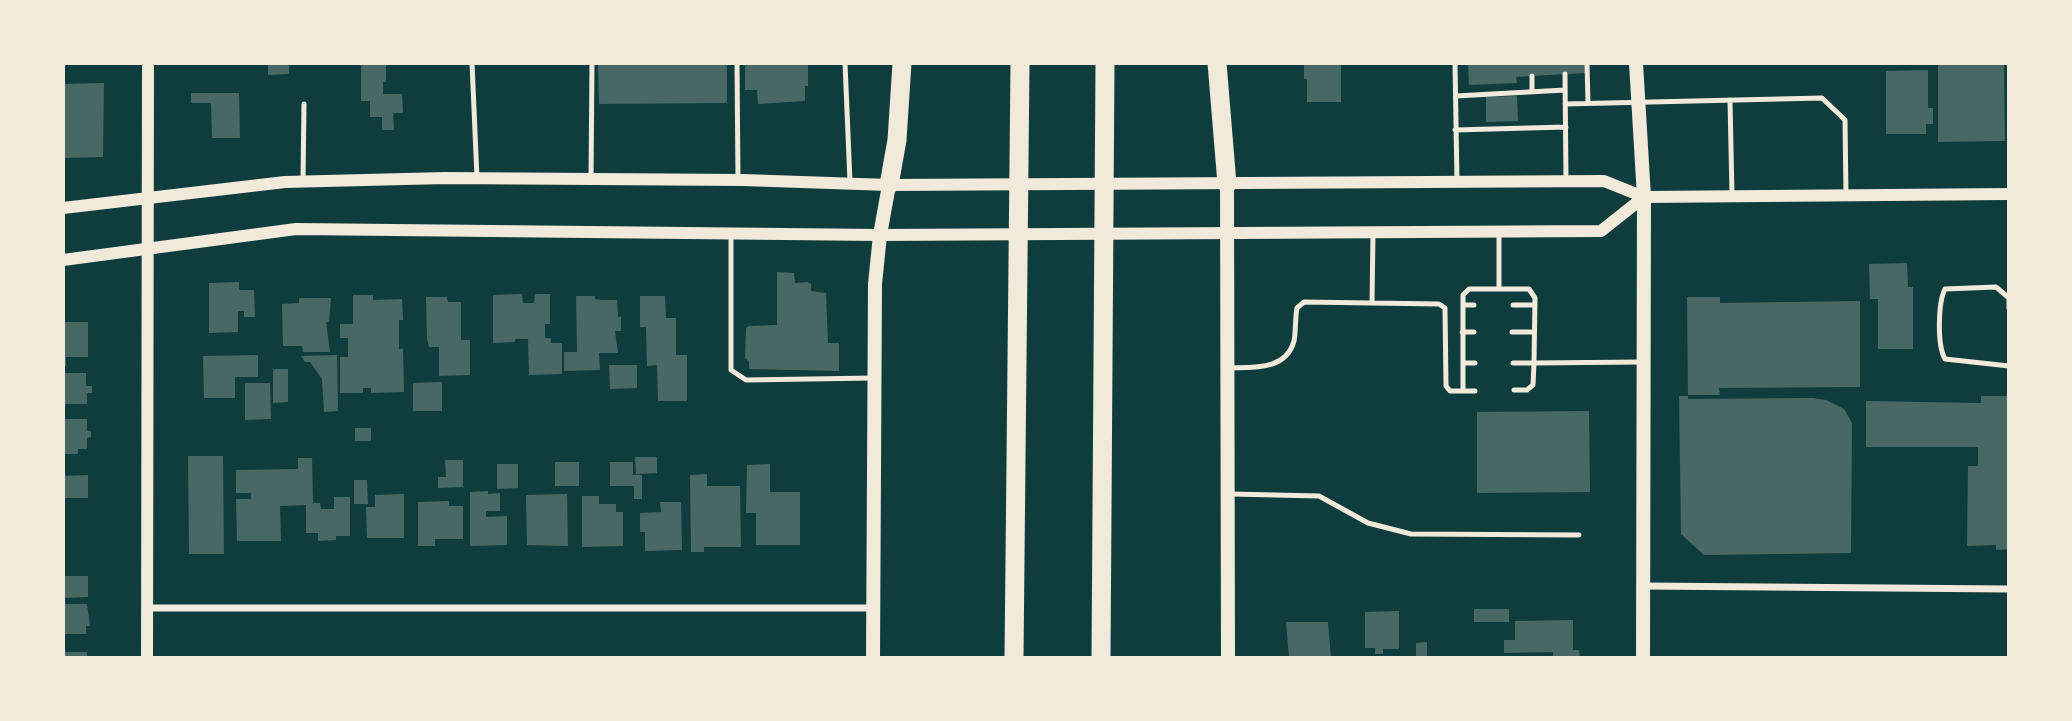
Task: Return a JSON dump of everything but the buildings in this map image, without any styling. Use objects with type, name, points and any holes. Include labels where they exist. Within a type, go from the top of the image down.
[{"type":"highway","points":[[889,185],[897,140],[902,63]]},
{"type":"highway","points":[[1014,658],[1020,63]]},
{"type":"highway","points":[[1101,658],[1105,63]]},
{"type":"highway","points":[[1217,63],[1227,184]]},
{"type":"main road","points":[[1636,63],[1644,197],[1643,658]]},
{"type":"main road","points":[[1227,184],[1227,658]]},
{"type":"main road","points":[[873,658],[875,284],[889,185]]},
{"type":"street","points":[[148,63],[148,658]]},
{"type":"street","points":[[63,208],[303,181],[477,178],[889,185],[1604,181],[1644,197],[2009,194]]},
{"type":"street","points":[[63,260],[296,229],[880,235],[1601,231],[1644,197]]},
{"type":"street","points":[[1644,586],[2009,589]]},
{"type":"street","points":[[148,608],[873,608]]},
{"type":"lane","points":[[472,63],[477,178]]},
{"type":"lane","points":[[592,63],[592,179]]},
{"type":"lane","points":[[737,63],[738,181]]},
{"type":"lane","points":[[845,63],[850,184]]},
{"type":"lane","points":[[1455,63],[1457,182]]},
{"type":"lane","points":[[1587,63],[1588,103]]},
{"type":"lane","points":[[1565,74],[1566,181]]},
{"type":"lane","points":[[1532,76],[1532,92]]},
{"type":"lane","points":[[1456,96],[1565,90]]},
{"type":"lane","points":[[1565,104],[1822,98],[1845,120],[1846,196]]},
{"type":"lane","points":[[1730,100],[1732,196]]},
{"type":"lane","points":[[303,181],[304,104]]},
{"type":"lane","points":[[1455,130],[1566,127]]},
{"type":"lane","points":[[1499,232],[1499,289]]},
{"type":"lane","points":[[731,233],[732,370],[746,380],[874,378]]},
{"type":"lane","points":[[1373,233],[1373,303]]},
{"type":"lane","points":[[2009,308],[2009,298],[1996,287],[1945,289],[1941,298],[1940,347],[1945,359],[2009,366]]},
{"type":"lane","points":[[1463,391],[1463,295],[1469,289],[1529,289],[1535,298],[1533,385],[1527,390],[1514,390]]},
{"type":"lane","points":[[1227,368],[1267,366],[1289,354],[1294,339],[1297,308],[1304,302],[1439,304],[1445,308],[1446,386],[1450,391],[1475,391]]},
{"type":"lane","points":[[1463,305],[1474,305]]},
{"type":"lane","points":[[1513,305],[1535,305]]},
{"type":"lane","points":[[1462,332],[1474,332]]},
{"type":"lane","points":[[1512,332],[1534,332]]},
{"type":"lane","points":[[1513,363],[1644,362]]},
{"type":"lane","points":[[1463,363],[1475,363]]},
{"type":"lane","points":[[1227,494],[1319,496],[1368,523],[1411,534],[1579,535]]}]
